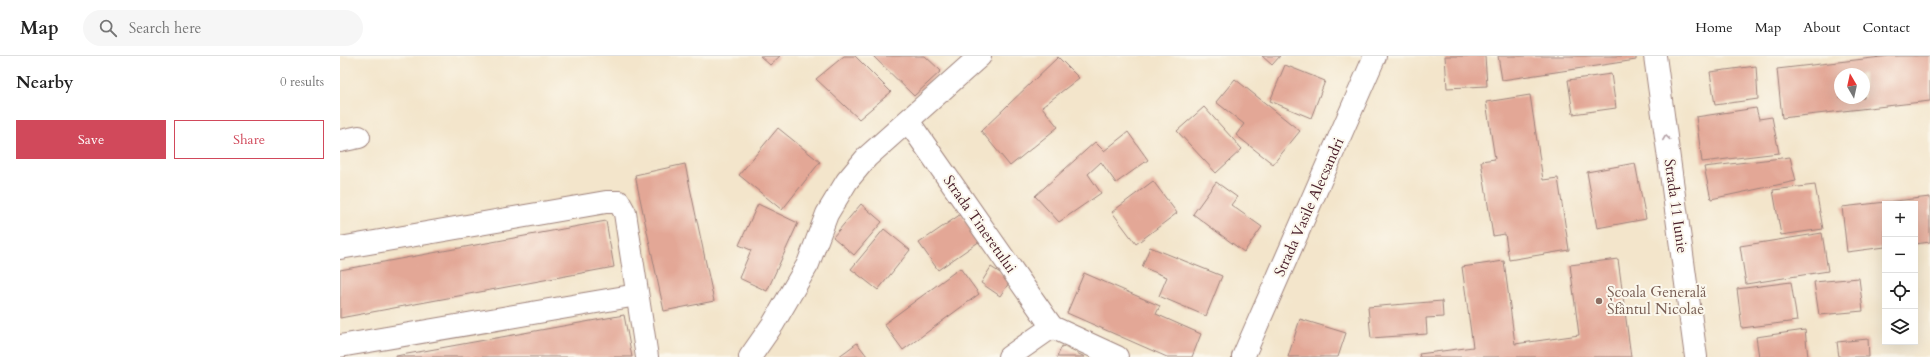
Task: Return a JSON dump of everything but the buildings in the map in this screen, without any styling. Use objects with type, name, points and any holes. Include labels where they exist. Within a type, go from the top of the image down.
[{"type":"street","points":[[750,357],[773,324],[808,264],[827,214],[847,181],[867,157],[980,56]]},
{"type":"street","name":"Strada Vasile Alecsandri","points":[[1243,357],[1375,56]]},
{"type":"street","name":"Strada 11 Iunie","points":[[1655,56],[1696,357]]},
{"type":"street","name":"Strada Tineretului","points":[[908,121],[1052,327]]},
{"type":"street","points":[[340,248],[606,202],[619,202],[625,214],[647,357]]},
{"type":"street","points":[[340,346],[637,295]]},
{"type":"street","points":[[1009,357],[1052,327],[1117,357]]},
{"type":"place","name":"Școala Generală Sfântul Nicolae","points":[[1599,301]]}]
